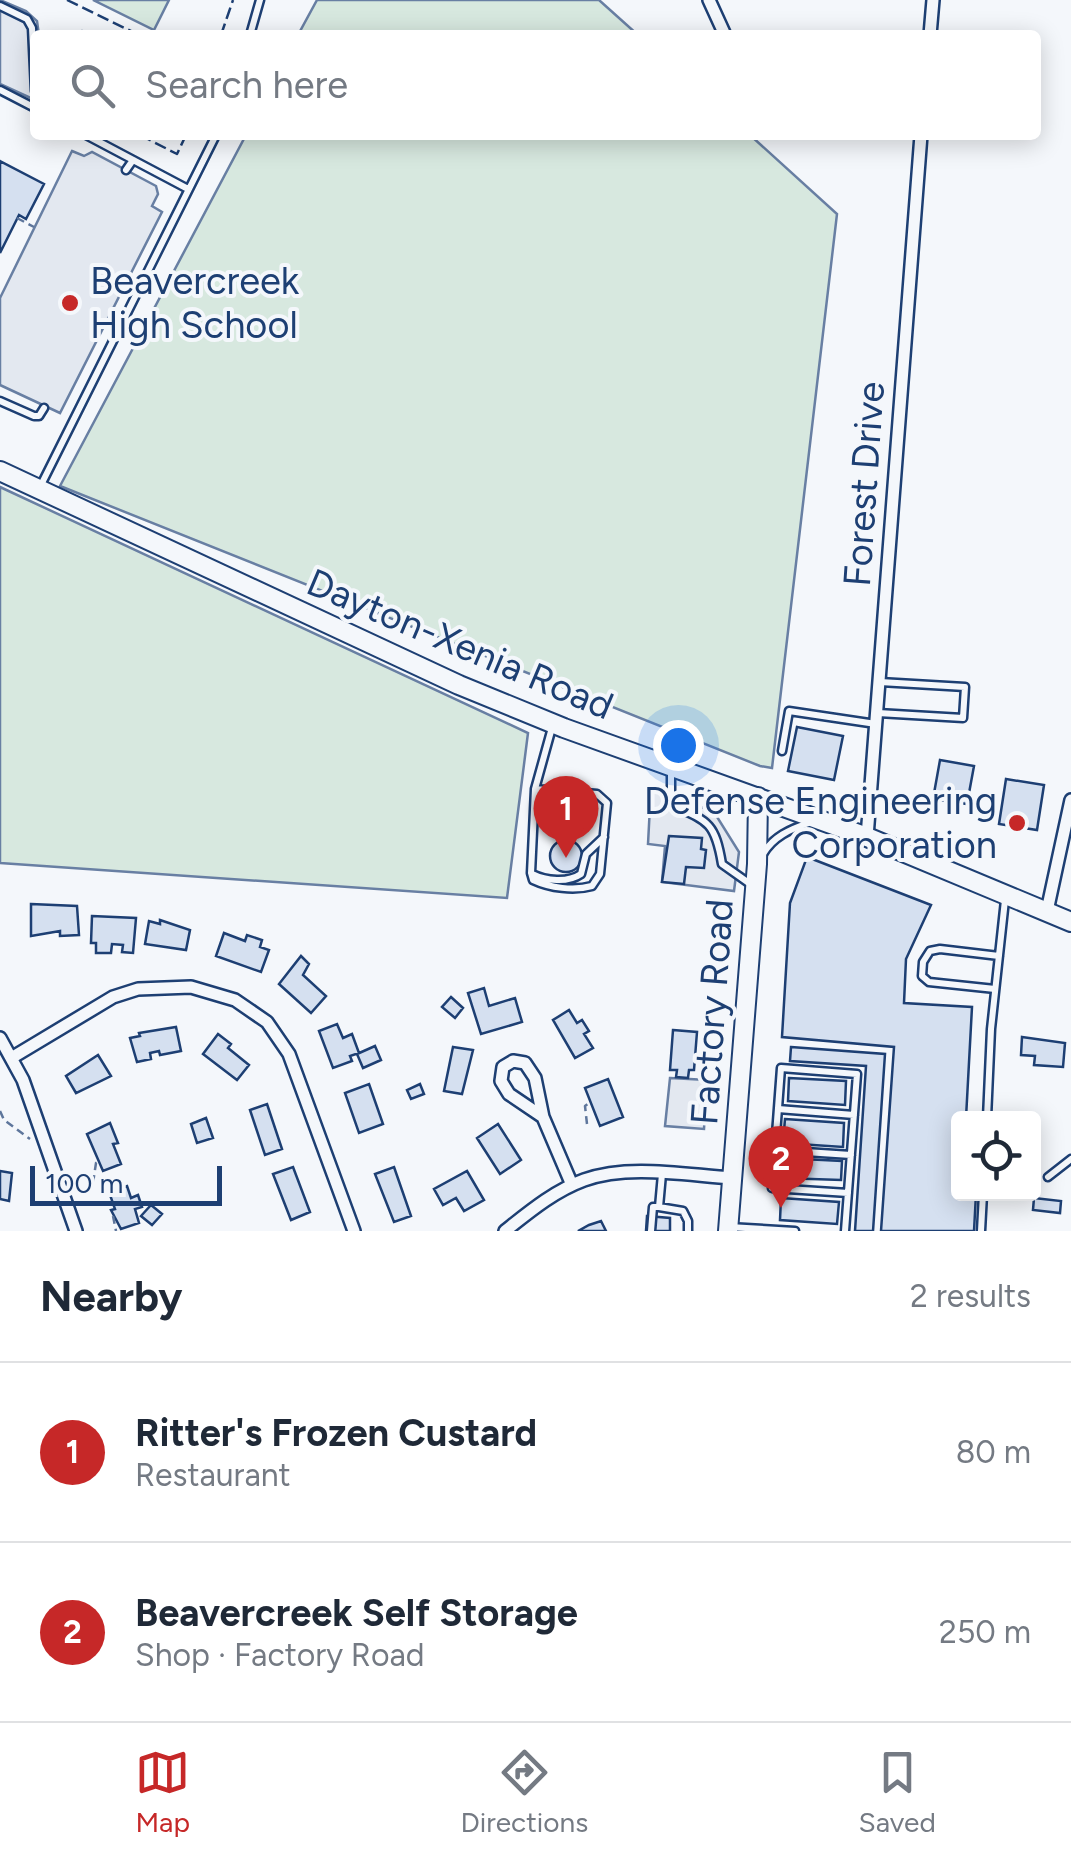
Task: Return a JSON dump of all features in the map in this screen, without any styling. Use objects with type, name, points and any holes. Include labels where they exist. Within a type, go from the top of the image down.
[{"type":"main road","name":"Dayton-Xenia Road","points":[[0,471],[458,685],[867,837],[1071,922]]},
{"type":"main road","name":"Factory Road","points":[[728,1229],[757,864],[758,797]]},
{"type":"street","points":[[709,0],[723,30]]},
{"type":"street","points":[[930,30],[933,0]]},
{"type":"street","name":"Forest Drive","points":[[867,837],[921,140]]},
{"type":"street","points":[[1047,911],[1070,809]]},
{"type":"street","points":[[13,1057],[125,992],[158,986],[191,987],[235,1000],[267,1022],[289,1054],[354,1231]]},
{"type":"street","points":[[0,1038],[13,1057],[71,1228]]},
{"type":"street","points":[[543,1117],[509,1094],[500,1080],[503,1067],[513,1060],[524,1063],[536,1078],[543,1117],[572,1185]]},
{"type":"street","points":[[504,1231],[572,1185],[599,1175],[732,1178]]},
{"type":"lane","points":[[251,30],[260,0]]},
{"type":"lane","points":[[0,6],[26,19],[32,30]]},
{"type":"lane","points":[[0,90],[30,105]]},
{"type":"lane","points":[[95,140],[188,189]]},
{"type":"lane","points":[[38,490],[213,140]]},
{"type":"lane","points":[[126,170],[132,160]]},
{"type":"lane","points":[[13,392],[3,402],[34,416],[39,416],[44,408]]},
{"type":"lane","points":[[782,751],[789,711],[877,719],[963,718],[965,687],[880,682]]},
{"type":"lane","points":[[535,790],[597,794],[604,798],[607,804],[600,874],[592,886],[581,889],[542,884],[533,880],[530,873],[535,790],[553,723]]},
{"type":"lane","points":[[671,766],[671,805],[708,821],[718,837],[722,864],[754,886]]},
{"type":"lane","points":[[757,864],[769,844],[788,831],[807,822],[833,824]]},
{"type":"lane","points":[[530,873],[540,878],[574,879],[582,874],[586,854],[604,838]]},
{"type":"lane","points":[[987,1111],[1006,894]]},
{"type":"lane","points":[[995,989],[929,982],[922,976],[923,962],[930,951],[940,948],[999,956]]},
{"type":"lane","points":[[846,1231],[857,1074],[781,1068],[772,1188],[848,1193]]},
{"type":"lane","points":[[778,1109],[854,1115]]},
{"type":"lane","points":[[774,1150],[851,1155]]},
{"type":"lane","points":[[1048,1176],[1071,1159]]},
{"type":"lane","points":[[659,1207],[662,1174]]},
{"type":"lane","points":[[981,1231],[983,1201]]},
{"type":"lane","points":[[652,1231],[653,1207],[683,1211],[688,1231]]},
{"type":"lane","points":[[728,1229],[794,1231]]},
{"type":"path","points":[[18,218],[34,226]]},
{"type":"path","points":[[587,1124],[585,1106],[589,1103]]},
{"type":"path","points":[[0,1111],[4,1120],[31,1141]]},
{"type":"path","points":[[93,1183],[99,1161]]},
{"type":"path","points":[[113,1216],[116,1231]]},
{"type":"shaded area","points":[[0,0],[26,11],[37,21],[38,30],[30,30],[30,98],[0,84]]},
{"type":"shaded area","points":[[93,0],[169,0],[154,30]]},
{"type":"shaded area","points":[[317,0],[599,0],[632,30],[301,30]]},
{"type":"shaded area","points":[[243,140],[756,140],[837,214],[772,768],[60,486]]},
{"type":"shaded area","points":[[72,151],[84,156],[92,152],[156,186],[158,194],[152,206],[162,212],[60,413],[0,385],[0,298]]},
{"type":"shaded area","points":[[0,487],[528,733],[507,898],[0,863]]},
{"type":"shaded area","points":[[651,787],[714,812],[739,852],[734,891],[662,882],[665,846],[648,844]]},
{"type":"shaded area","points":[[670,1078],[707,1080],[704,1129],[665,1126]]},
{"type":"building","name":"Beavercreek High School","points":[[0,161],[44,184],[26,219],[19,215],[0,253]]},
{"type":"building","points":[[797,727],[843,736],[834,780],[788,771]]},
{"type":"building","points":[[940,760],[974,766],[967,804],[933,799]]},
{"type":"building","points":[[1006,779],[1044,785],[1037,830],[999,824]]},
{"type":"building","points":[[669,836],[702,838],[701,849],[706,850],[704,868],[686,867],[684,884],[662,882]]},
{"type":"building","points":[[566,840],[577,845],[582,856],[577,867],[566,872],[555,867],[550,856],[555,845]]},
{"type":"building","points":[[807,857],[931,905],[906,959],[904,1003],[972,1007],[966,1111],[951,1111],[951,1201],[976,1201],[974,1231],[881,1231],[894,1047],[782,1037],[790,903]]},
{"type":"building","points":[[31,904],[77,906],[79,935],[60,936],[60,931],[31,936]]},
{"type":"building","points":[[92,916],[136,918],[133,953],[122,952],[123,945],[112,944],[111,953],[96,953],[96,943],[91,943]]},
{"type":"building","points":[[160,920],[190,930],[186,950],[145,944],[149,921],[160,924]]},
{"type":"building","points":[[224,933],[245,941],[247,935],[262,940],[260,947],[269,950],[261,972],[216,956]]},
{"type":"building","points":[[301,956],[309,964],[303,975],[326,996],[311,1013],[279,984]]},
{"type":"building","points":[[484,988],[489,1006],[515,998],[522,1022],[481,1034],[468,993]]},
{"type":"building","points":[[451,997],[463,1008],[455,1018],[442,1007]]},
{"type":"building","points":[[569,1010],[577,1023],[582,1020],[589,1031],[584,1034],[593,1048],[575,1058],[553,1020]]},
{"type":"building","points":[[337,1024],[343,1038],[352,1034],[359,1053],[350,1056],[352,1061],[333,1068],[319,1031]]},
{"type":"building","points":[[176,1027],[181,1051],[150,1053],[151,1059],[137,1062],[130,1038]]},
{"type":"building","points":[[673,1030],[697,1032],[694,1070],[689,1070],[688,1078],[676,1077],[677,1070],[670,1070]]},
{"type":"building","points":[[218,1034],[249,1065],[237,1080],[203,1054]]},
{"type":"building","points":[[1022,1037],[1065,1043],[1063,1067],[1034,1065],[1035,1056],[1021,1055]]},
{"type":"building","points":[[375,1046],[381,1060],[363,1068],[357,1054]]},
{"type":"building","points":[[453,1047],[473,1050],[462,1094],[444,1091]]},
{"type":"building","points":[[791,1047],[885,1054],[873,1231],[855,1231],[866,1066],[790,1061]]},
{"type":"building","points":[[98,1055],[111,1076],[76,1093],[66,1076]]},
{"type":"building","points":[[789,1078],[846,1081],[845,1105],[788,1101]]},
{"type":"building","points":[[608,1079],[623,1117],[600,1126],[585,1088]]},
{"type":"building","points":[[369,1084],[383,1124],[359,1133],[345,1093]]},
{"type":"building","points":[[420,1084],[424,1094],[411,1099],[407,1090]]},
{"type":"building","points":[[267,1104],[282,1149],[265,1155],[250,1110]]},
{"type":"building","points":[[206,1118],[213,1138],[197,1143],[191,1124]]},
{"type":"building","points":[[785,1119],[844,1123],[843,1147],[783,1143]]},
{"type":"building","points":[[110,1123],[121,1164],[103,1171],[87,1134]]},
{"type":"building","points":[[498,1124],[521,1160],[500,1174],[477,1138]]},
{"type":"building","points":[[783,1158],[842,1161],[841,1180],[782,1178]]},
{"type":"building","points":[[293,1167],[310,1212],[291,1220],[273,1174]]},
{"type":"building","points":[[394,1167],[411,1216],[394,1222],[375,1174]]},
{"type":"building","points":[[0,1171],[12,1173],[9,1201],[0,1199]]},
{"type":"building","points":[[467,1171],[484,1200],[464,1211],[456,1198],[443,1205],[434,1189]]},
{"type":"building","points":[[127,1186],[131,1198],[138,1195],[142,1207],[135,1209],[139,1223],[121,1229],[111,1210],[115,1209],[109,1192]]},
{"type":"building","points":[[781,1198],[839,1202],[837,1224],[780,1220]]},
{"type":"building","points":[[1034,1201],[1061,1201],[1060,1213],[1033,1210]]},
{"type":"building","points":[[151,1205],[162,1214],[152,1225],[141,1216]]},
{"type":"building","points":[[647,1216],[670,1218],[670,1231],[646,1231]]},
{"type":"building","points":[[601,1221],[606,1231],[578,1231],[589,1225]]},
{"type":"fence","points":[[67,0],[129,30]]},
{"type":"fence","points":[[223,30],[233,0]]},
{"type":"fence","points":[[150,140],[177,154],[184,140]]},
{"type":"place","name":"Beavercreek High School","points":[[70,303]]},
{"type":"place","name":"Defense Engineering Corporation","points":[[1017,823]]},
{"type":"place","name":"Ritter's Frozen Custard","points":[[566,858]]},
{"type":"place","name":"Beavercreek Self Storage","points":[[781,1208]]}]
